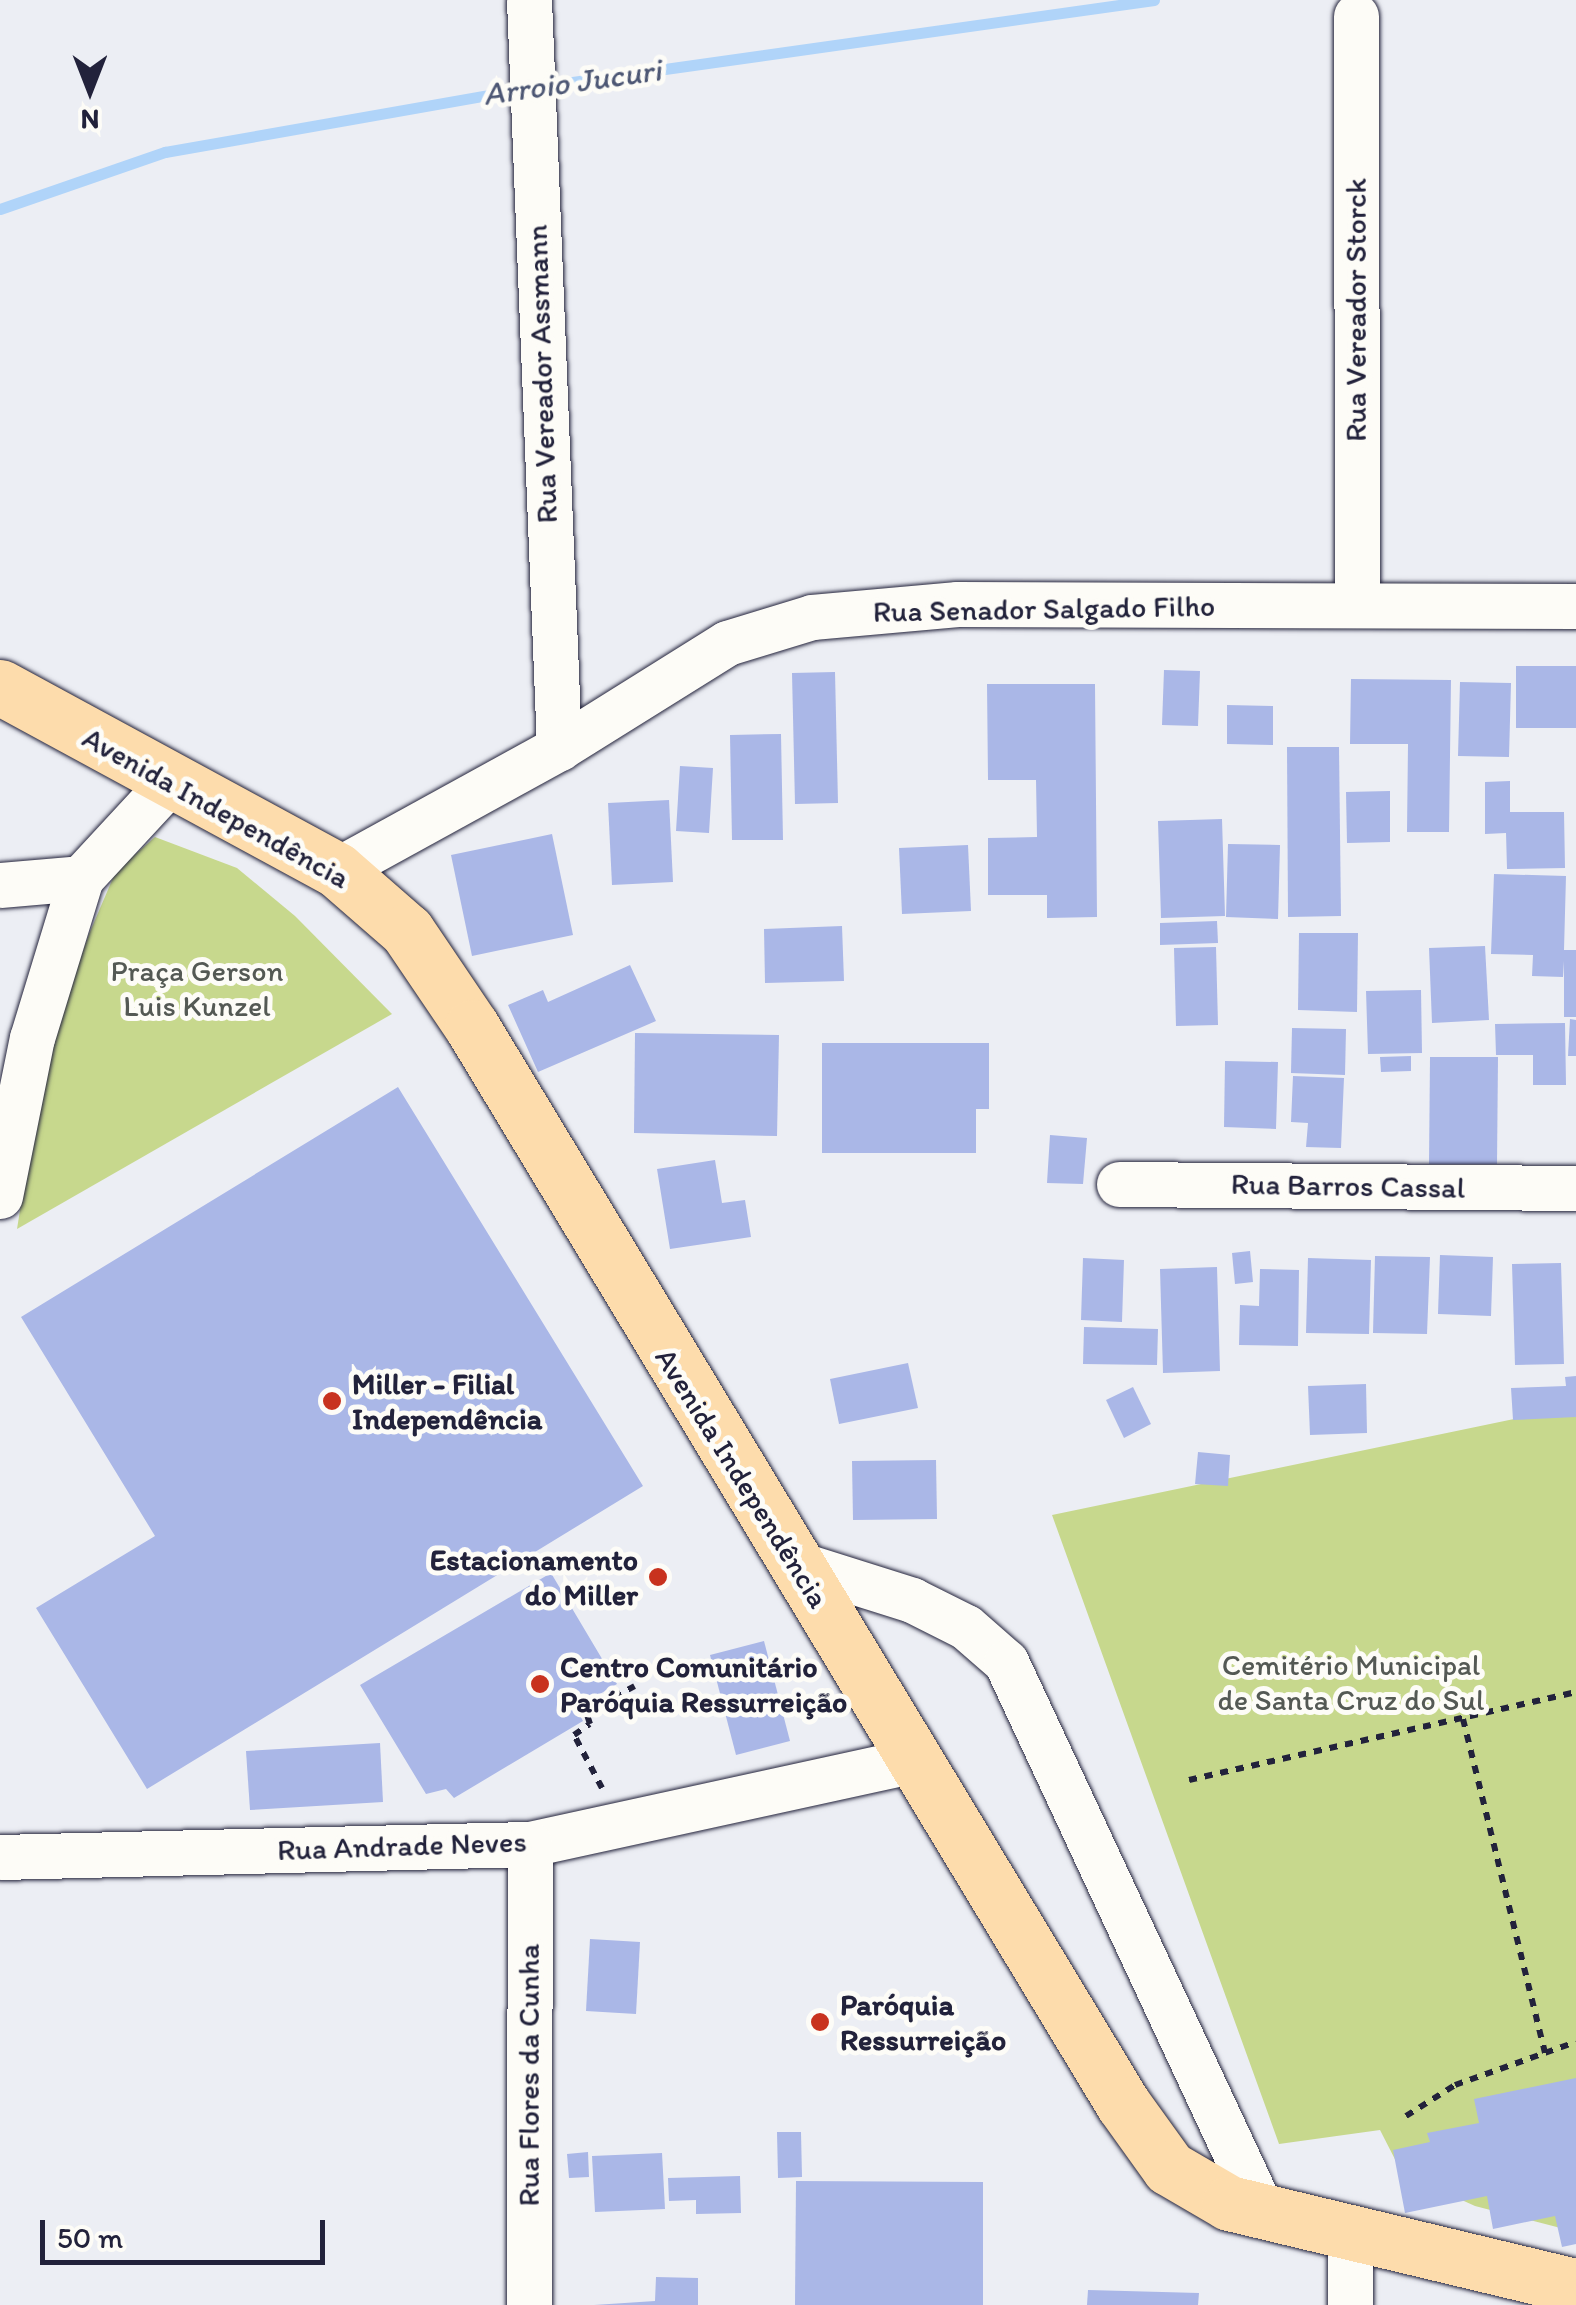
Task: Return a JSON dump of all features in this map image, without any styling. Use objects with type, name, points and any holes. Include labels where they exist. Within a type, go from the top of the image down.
[{"type":"main road","name":"Avenida Independência","points":[[0,687],[337,870],[407,932],[472,1027],[1123,2104],[1169,2168],[1229,2203],[1576,2286]]},
{"type":"street","name":"Rua Vereador Assmann","points":[[529,0],[558,748]]},
{"type":"street","name":"Rua Vereador Storck","points":[[1356,16],[1357,604]]},
{"type":"street","name":"Rua Senador Salgado Filho","points":[[337,870],[558,748],[726,643],[812,617],[957,604],[1576,606]]},
{"type":"street","points":[[0,1196],[32,1038],[82,878],[170,782]]},
{"type":"street","points":[[0,885],[82,878]]},
{"type":"street","name":"Rua Barros Cassal","points":[[1119,1184],[1576,1188]]},
{"type":"street","points":[[795,1564],[912,1600],[966,1627],[1006,1662],[1263,2212]]},
{"type":"street","name":"Rua Andrade Neves","points":[[0,1857],[530,1844],[916,1760]]},
{"type":"street","name":"Rua Flores da Cunha","points":[[529,2305],[530,1844]]},
{"type":"street","points":[[1350,2230],[1350,2305]]},
{"type":"path","points":[[621,1825],[574,1735],[590,1724],[586,1712],[635,1686]]},
{"type":"path","points":[[1189,1780],[1576,1692]]},
{"type":"path","points":[[1463,1719],[1544,2053]]},
{"type":"path","points":[[1406,2116],[1455,2086],[1576,2042]]},
{"type":"green space","name":"Praça Gerson Luis Kunzel","points":[[155,837],[237,868],[295,916],[392,1014],[17,1229],[44,1060],[116,871]]},
{"type":"green space","name":"Cemitério Municipal de Santa Cruz do Sul","points":[[1576,1406],[1576,2232],[1475,2206],[1402,2173],[1380,2130],[1279,2144],[1052,1515]]},
{"type":"building","points":[[1516,666],[1576,666],[1576,728],[1516,728]]},
{"type":"building","points":[[1164,670],[1200,671],[1198,726],[1162,725]]},
{"type":"building","points":[[835,672],[838,803],[795,804],[792,673]]},
{"type":"building","points":[[1351,679],[1451,680],[1449,832],[1407,832],[1408,744],[1350,744]]},
{"type":"building","points":[[1460,682],[1511,683],[1509,757],[1458,756]]},
{"type":"building","points":[[987,684],[1095,684],[1097,917],[1047,918],[1047,895],[988,895],[988,838],[1037,837],[1036,780],[988,780]]},
{"type":"building","points":[[1227,705],[1273,706],[1273,745],[1227,744]]},
{"type":"building","points":[[781,734],[783,840],[732,840],[730,735]]},
{"type":"building","points":[[1287,747],[1339,747],[1341,916],[1288,917]]},
{"type":"building","points":[[680,766],[713,768],[709,833],[676,831]]},
{"type":"building","points":[[1510,781],[1510,812],[1564,812],[1565,868],[1507,869],[1506,833],[1485,834],[1485,782]]},
{"type":"building","points":[[1390,791],[1390,842],[1347,843],[1346,792]]},
{"type":"building","points":[[669,800],[673,882],[612,885],[608,803]]},
{"type":"building","points":[[1222,819],[1225,916],[1161,918],[1158,821]]},
{"type":"building","points":[[552,834],[573,935],[472,956],[451,855]]},
{"type":"building","points":[[1228,844],[1280,845],[1278,919],[1226,917]]},
{"type":"building","points":[[968,845],[971,911],[902,914],[899,848]]},
{"type":"building","points":[[1494,874],[1566,876],[1564,950],[1576,950],[1576,1017],[1564,1017],[1564,961],[1563,977],[1532,976],[1533,955],[1491,954]]},
{"type":"building","points":[[1217,921],[1218,943],[1160,945],[1160,923]]},
{"type":"building","points":[[842,926],[844,981],[765,983],[764,929]]},
{"type":"building","points":[[1299,933],[1358,933],[1357,1012],[1298,1010]]},
{"type":"building","points":[[1485,946],[1489,1020],[1432,1023],[1429,948]]},
{"type":"building","points":[[1216,947],[1218,1025],[1176,1026],[1174,948]]},
{"type":"building","points":[[630,965],[656,1021],[538,1072],[508,1005],[543,990],[548,1002]]},
{"type":"building","points":[[1421,990],[1422,1053],[1368,1054],[1366,991]]},
{"type":"building","points":[[1570,1019],[1576,1020],[1576,1056],[1568,1056]]},
{"type":"building","points":[[1565,1023],[1566,1085],[1533,1085],[1533,1055],[1496,1055],[1495,1024]]},
{"type":"building","points":[[1292,1028],[1346,1029],[1345,1075],[1291,1073]]},
{"type":"building","points":[[635,1033],[779,1035],[777,1136],[634,1133]]},
{"type":"building","points":[[822,1043],[989,1043],[989,1109],[976,1109],[976,1153],[822,1153]]},
{"type":"building","points":[[1411,1056],[1411,1071],[1381,1072],[1380,1057]]},
{"type":"building","points":[[1430,1057],[1498,1057],[1497,1164],[1429,1164]]},
{"type":"building","points":[[1225,1061],[1278,1062],[1276,1129],[1224,1127]]},
{"type":"building","points":[[1293,1076],[1344,1078],[1341,1148],[1306,1147],[1308,1123],[1291,1122]]},
{"type":"building","name":"Miller - Filial Independência","points":[[398,1087],[643,1486],[147,1789],[36,1608],[155,1536],[21,1317]]},
{"type":"building","points":[[1050,1135],[1087,1138],[1083,1184],[1047,1183]]},
{"type":"building","points":[[715,1160],[722,1203],[745,1200],[751,1237],[670,1249],[657,1169]]},
{"type":"building","points":[[1250,1251],[1253,1282],[1235,1284],[1232,1253]]},
{"type":"building","points":[[1440,1255],[1493,1257],[1491,1316],[1438,1314]]},
{"type":"building","points":[[1375,1256],[1430,1257],[1427,1334],[1373,1333]]},
{"type":"building","points":[[1083,1258],[1124,1260],[1122,1322],[1081,1320]]},
{"type":"building","points":[[1308,1258],[1371,1260],[1369,1334],[1306,1333]]},
{"type":"building","points":[[1561,1263],[1564,1364],[1515,1365],[1512,1264]]},
{"type":"building","points":[[1217,1267],[1220,1371],[1163,1373],[1160,1269]]},
{"type":"building","points":[[1260,1269],[1299,1270],[1298,1346],[1239,1345],[1240,1305],[1259,1306]]},
{"type":"building","points":[[1084,1327],[1158,1329],[1157,1365],[1083,1364]]},
{"type":"building","points":[[908,1363],[918,1408],[839,1424],[830,1379]]},
{"type":"building","points":[[1576,1376],[1576,1417],[1513,1420],[1511,1388],[1566,1386],[1565,1377]]},
{"type":"building","points":[[1366,1384],[1367,1433],[1310,1435],[1308,1386]]},
{"type":"building","points":[[1133,1387],[1151,1424],[1124,1438],[1106,1400]]},
{"type":"building","points":[[1198,1452],[1230,1455],[1228,1486],[1195,1484]]},
{"type":"building","points":[[936,1460],[937,1519],[853,1520],[852,1461]]},
{"type":"building","points":[[551,1573],[617,1684],[576,1708],[583,1721],[454,1798],[446,1789],[426,1794],[360,1685]]},
{"type":"building","points":[[764,1641],[790,1741],[736,1755],[710,1655]]},
{"type":"building","points":[[380,1743],[383,1802],[250,1810],[246,1751]]},
{"type":"building","points":[[590,1939],[640,1942],[636,2014],[586,2011]]},
{"type":"building","points":[[1576,2078],[1576,2244],[1562,2247],[1555,2216],[1493,2229],[1487,2196],[1405,2213],[1393,2150],[1430,2142],[1427,2133],[1479,2123],[1474,2099]]},
{"type":"building","points":[[777,2132],[801,2132],[802,2177],[778,2178]]},
{"type":"building","points":[[588,2152],[589,2177],[569,2178],[567,2154]]},
{"type":"building","points":[[662,2153],[665,2209],[595,2212],[592,2156]]},
{"type":"building","points":[[740,2176],[741,2213],[696,2214],[696,2200],[669,2201],[668,2178]]},
{"type":"building","points":[[796,2181],[983,2182],[983,2305],[795,2305]]},
{"type":"building","points":[[656,2277],[698,2278],[698,2305],[594,2305],[655,2301]]},
{"type":"building","points":[[1088,2290],[1199,2293],[1198,2305],[1087,2305]]},
{"type":"waterway","name":"Arroio Jucuri","points":[[544,86],[1154,0]]},
{"type":"waterway","name":"Arroio Jucuri","points":[[0,209],[165,152],[521,89]]},
{"type":"place","name":"Miller - Filial Independência","points":[[332,1401]]},
{"type":"place","name":"Estacionamento do Miller","points":[[658,1577]]},
{"type":"place","name":"Centro Comunitário Paróquia Ressurreição","points":[[540,1684]]},
{"type":"place","name":"Paróquia Ressurreição","points":[[820,2022]]}]
